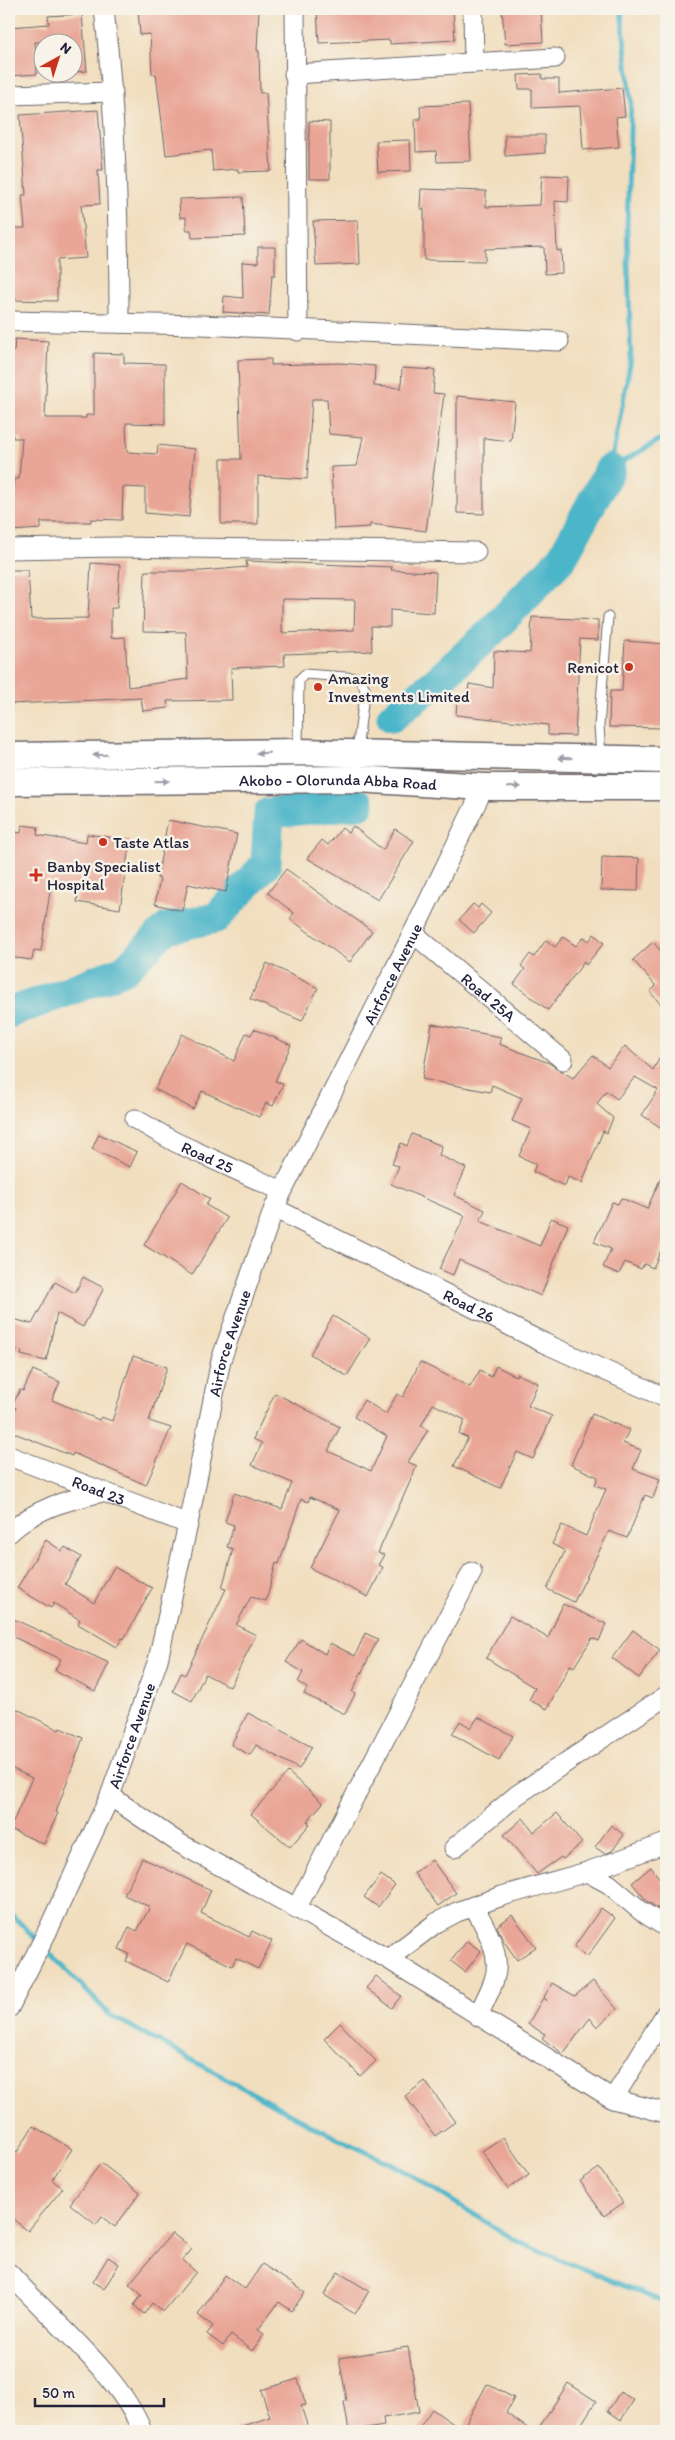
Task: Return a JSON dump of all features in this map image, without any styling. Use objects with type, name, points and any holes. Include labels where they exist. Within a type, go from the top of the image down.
[{"type":"main road","name":"Akobo - Olorunda Abba Road","points":[[9,756],[298,752],[666,760]]},
{"type":"main road","name":"Akobo - Olorunda Abba Road","points":[[9,782],[358,779],[484,787],[666,787]]},
{"type":"street","points":[[104,9],[113,92],[119,234],[119,323]]},
{"type":"street","points":[[295,9],[294,74],[298,331]]},
{"type":"street","points":[[474,9],[474,63]]},
{"type":"street","points":[[294,74],[555,58]]},
{"type":"street","points":[[9,95],[113,92]]},
{"type":"street","points":[[9,321],[201,324],[298,331],[559,341]]},
{"type":"street","points":[[9,548],[115,547],[476,552]]},
{"type":"street","name":"Airforce Avenue","points":[[9,2008],[49,1928],[110,1796],[158,1660],[221,1360],[274,1208],[414,933],[484,787]]},
{"type":"street","name":"Road 25A","points":[[414,933],[563,1060]]},
{"type":"street","name":"Road 25","points":[[135,1119],[175,1142],[282,1191]]},
{"type":"street","name":"Road 26","points":[[274,1208],[544,1343],[666,1398]]},
{"type":"street","name":"Road 23","points":[[9,1456],[188,1524]]},
{"type":"street","points":[[9,1533],[30,1515],[102,1492]]},
{"type":"street","points":[[296,1909],[472,1572]]},
{"type":"street","points":[[454,1848],[517,1794],[666,1696]]},
{"type":"street","points":[[110,1796],[179,1842],[388,1959],[614,2099],[666,2113]]},
{"type":"street","points":[[388,1959],[436,1923],[474,1906],[587,1872],[666,1843]]},
{"type":"street","points":[[587,1872],[608,1884],[641,1911],[666,1927]]},
{"type":"street","points":[[474,1906],[496,1958],[495,1979],[478,2016]]},
{"type":"street","points":[[614,2099],[666,2013]]},
{"type":"street","points":[[9,2273],[33,2300],[75,2341],[120,2392],[142,2431]]},
{"type":"lane","points":[[601,759],[600,726],[608,617]]},
{"type":"lane","points":[[298,752],[299,680],[305,674],[359,678],[365,688],[360,754]]},
{"type":"building","points":[[138,9],[259,9],[257,51],[259,51],[260,93],[266,93],[271,171],[238,172],[238,169],[213,171],[211,150],[166,155],[156,74],[152,74],[150,34],[140,35]]},
{"type":"building","points":[[453,9],[455,40],[390,44],[390,40],[319,43],[317,10]]},
{"type":"building","points":[[502,9],[541,9],[543,42],[505,44]]},
{"type":"building","points":[[82,14],[87,71],[82,71],[82,32],[32,32],[32,74],[9,76],[9,27],[49,24],[48,16]]},
{"type":"building","points":[[542,74],[542,79],[559,79],[559,93],[622,88],[625,116],[616,117],[619,147],[583,150],[580,106],[532,108],[532,89],[519,89],[518,75]]},
{"type":"building","points":[[468,104],[471,161],[437,162],[436,151],[416,152],[415,119],[421,119],[420,106]]},
{"type":"building","points":[[98,110],[103,170],[98,170],[100,204],[81,205],[86,258],[57,260],[57,301],[9,300],[9,228],[25,228],[22,195],[26,195],[20,115]]},
{"type":"building","points":[[309,121],[330,122],[330,179],[309,179]]},
{"type":"building","points":[[505,135],[545,135],[545,153],[505,156]]},
{"type":"building","points":[[410,140],[411,171],[378,172],[376,141]]},
{"type":"building","points":[[542,175],[569,176],[568,202],[555,201],[557,251],[561,250],[562,273],[545,274],[544,247],[485,249],[485,261],[424,260],[424,209],[420,209],[421,189],[486,191],[486,207],[540,205]]},
{"type":"building","points":[[243,197],[245,236],[192,238],[191,230],[186,230],[186,217],[180,218],[179,199]]},
{"type":"building","points":[[358,220],[360,264],[316,266],[313,221]]},
{"type":"building","points":[[258,247],[275,247],[275,275],[272,275],[269,315],[223,312],[224,296],[243,298],[242,262],[258,263]]},
{"type":"building","points":[[15,339],[48,341],[45,418],[86,418],[86,415],[94,415],[94,353],[124,354],[124,363],[165,364],[165,424],[126,423],[127,452],[157,454],[158,445],[195,449],[189,517],[145,513],[145,488],[123,487],[122,520],[91,519],[91,522],[41,522],[41,529],[11,531],[9,494],[12,493],[14,479],[19,479],[22,438],[13,438],[13,435],[9,435],[9,351],[14,351]]},
{"type":"building","points":[[271,359],[271,365],[340,363],[375,366],[374,386],[401,388],[402,368],[435,370],[433,393],[444,394],[426,531],[370,524],[370,527],[334,529],[331,467],[357,466],[363,437],[329,434],[327,399],[312,399],[307,479],[258,476],[258,524],[221,524],[221,459],[241,459],[238,360]]},
{"type":"building","points":[[457,396],[515,402],[511,441],[484,438],[484,514],[457,513]]},
{"type":"building","points":[[246,561],[392,567],[391,570],[436,572],[434,613],[390,610],[390,627],[371,626],[372,651],[284,654],[285,666],[231,668],[232,700],[167,701],[168,708],[143,711],[141,698],[11,704],[9,697],[9,570],[28,570],[31,619],[88,618],[91,563],[120,565],[117,608],[111,608],[111,638],[125,637],[128,687],[188,679],[186,632],[143,631],[145,571],[202,571],[247,567]],"holes":[[[282,599],[355,600],[354,630],[282,633]]]},
{"type":"building","points":[[532,617],[598,620],[598,640],[580,639],[575,736],[548,735],[548,725],[456,715],[457,700],[467,701],[469,684],[493,688],[494,651],[530,653]]},
{"type":"building","points":[[625,641],[666,644],[666,728],[609,727],[610,691],[622,691]]},
{"type":"building","points":[[168,820],[237,834],[226,892],[188,884],[182,911],[155,904],[160,879],[157,878]]},
{"type":"building","points":[[22,825],[38,827],[37,835],[86,843],[87,834],[130,840],[120,909],[77,902],[79,890],[51,885],[41,951],[34,950],[32,960],[9,957],[9,831],[21,833]]},
{"type":"building","points":[[353,826],[383,850],[395,829],[414,841],[378,900],[307,858],[322,840],[328,845],[342,828],[348,833]]},
{"type":"building","points":[[602,857],[639,858],[638,891],[601,890]]},
{"type":"building","points":[[286,869],[372,931],[350,962],[290,919],[294,913],[268,893]]},
{"type":"building","points":[[473,904],[478,908],[481,904],[491,913],[474,933],[459,920]]},
{"type":"building","points":[[594,934],[604,943],[586,965],[584,962],[548,1010],[514,984],[525,969],[521,966],[530,954],[534,957],[546,940],[555,947],[563,937],[576,946],[584,937],[589,941]]},
{"type":"building","points":[[653,942],[666,957],[666,1010],[650,992],[656,986],[633,960]]},
{"type":"building","points":[[267,963],[318,988],[302,1021],[250,999]]},
{"type":"building","points":[[432,1024],[501,1037],[499,1044],[549,1063],[573,1078],[593,1055],[608,1067],[625,1046],[653,1070],[666,1047],[666,1131],[642,1115],[658,1090],[635,1077],[617,1099],[606,1091],[597,1104],[613,1118],[607,1133],[603,1131],[582,1183],[568,1177],[565,1186],[533,1172],[536,1164],[519,1156],[531,1129],[512,1121],[522,1098],[492,1085],[490,1092],[422,1079]]},
{"type":"building","points":[[254,1029],[291,1045],[275,1081],[283,1084],[273,1106],[266,1103],[259,1117],[202,1091],[193,1109],[155,1089],[182,1034],[234,1061],[246,1033],[251,1035]]},
{"type":"building","points":[[99,1134],[137,1152],[130,1167],[92,1149]]},
{"type":"building","points":[[412,1134],[442,1146],[439,1155],[466,1168],[454,1195],[485,1210],[480,1221],[540,1246],[551,1218],[568,1225],[541,1296],[459,1260],[453,1275],[439,1269],[465,1216],[391,1184],[399,1166],[392,1164],[401,1143],[407,1146]]},
{"type":"building","points":[[666,1166],[666,1239],[653,1268],[644,1264],[641,1269],[625,1262],[619,1274],[603,1267],[611,1249],[594,1242],[612,1202],[618,1204],[621,1198],[647,1209]]},
{"type":"building","points":[[182,1181],[210,1199],[206,1205],[227,1218],[192,1275],[144,1245]]},
{"type":"building","points":[[83,1277],[104,1288],[83,1327],[57,1313],[46,1361],[21,1355],[22,1351],[9,1348],[9,1318],[32,1324],[55,1282],[75,1293]]},
{"type":"building","points":[[333,1316],[370,1338],[347,1376],[310,1354]]},
{"type":"building","points":[[133,1356],[167,1367],[149,1421],[171,1428],[146,1485],[73,1453],[72,1456],[9,1431],[9,1424],[16,1408],[12,1406],[20,1390],[23,1391],[33,1370],[60,1382],[52,1400],[99,1420],[101,1417],[112,1421]]},
{"type":"building","points":[[420,1362],[470,1387],[480,1370],[491,1377],[496,1366],[516,1376],[517,1374],[538,1383],[528,1406],[552,1416],[533,1459],[517,1452],[500,1488],[454,1466],[468,1438],[459,1434],[465,1420],[433,1404],[421,1426],[428,1430],[408,1462],[417,1466],[378,1553],[384,1555],[378,1565],[383,1567],[368,1597],[310,1568],[340,1510],[310,1497],[308,1502],[301,1499],[279,1564],[276,1563],[266,1601],[251,1597],[236,1625],[256,1635],[230,1687],[205,1674],[192,1701],[173,1691],[181,1673],[185,1675],[226,1589],[222,1588],[233,1549],[227,1547],[234,1525],[225,1522],[234,1493],[282,1509],[292,1483],[252,1465],[262,1443],[253,1439],[275,1393],[340,1427],[328,1451],[371,1471],[387,1436],[354,1417],[364,1400],[386,1414],[397,1394],[403,1397]]},
{"type":"building","points":[[592,1414],[629,1430],[623,1443],[641,1450],[633,1469],[660,1479],[653,1498],[645,1495],[627,1538],[609,1531],[574,1602],[547,1589],[565,1551],[552,1544],[562,1525],[586,1536],[606,1489],[595,1485],[598,1477],[571,1465]]},
{"type":"building","points":[[46,1540],[62,1551],[65,1547],[81,1557],[65,1584],[94,1603],[114,1567],[152,1588],[124,1639],[122,1638],[117,1647],[78,1624],[80,1620],[54,1603],[51,1608],[17,1588]]},
{"type":"building","points":[[563,1604],[606,1624],[599,1641],[592,1638],[574,1667],[570,1665],[547,1709],[529,1700],[535,1688],[486,1658],[510,1616],[548,1638]]},
{"type":"building","points":[[9,1617],[109,1663],[95,1691],[55,1670],[61,1659],[9,1635]]},
{"type":"building","points":[[633,1630],[660,1650],[639,1678],[612,1658]]},
{"type":"building","points":[[365,1633],[378,1639],[352,1692],[355,1694],[345,1714],[304,1694],[307,1688],[298,1682],[303,1672],[286,1662],[301,1639],[325,1654],[330,1643],[355,1656]]},
{"type":"building","points":[[9,1705],[59,1730],[60,1728],[83,1738],[56,1812],[58,1813],[44,1844],[10,1829],[32,1778],[9,1767]]},
{"type":"building","points":[[248,1713],[312,1747],[299,1769],[256,1745],[250,1755],[231,1745]]},
{"type":"building","points":[[478,1717],[513,1736],[499,1760],[452,1734],[460,1721],[471,1728]]},
{"type":"building","points":[[288,1772],[323,1803],[307,1821],[310,1824],[290,1847],[251,1814]]},
{"type":"building","points":[[557,1813],[582,1843],[563,1859],[561,1857],[537,1874],[504,1835],[523,1818],[534,1832]]},
{"type":"building","points":[[611,1825],[624,1835],[612,1851],[605,1854],[595,1847]]},
{"type":"building","points":[[142,1858],[211,1890],[201,1913],[249,1937],[252,1931],[272,1941],[258,1969],[236,1958],[232,1966],[187,1944],[168,1982],[126,1961],[129,1954],[119,1949],[129,1927],[137,1931],[150,1907],[124,1895]]},
{"type":"building","points":[[432,1860],[456,1893],[438,1906],[414,1873]]},
{"type":"building","points":[[651,1867],[666,1887],[666,1909],[663,1912],[647,1901],[632,1883]]},
{"type":"building","points":[[381,1875],[395,1885],[378,1907],[364,1897]]},
{"type":"building","points":[[601,1908],[615,1918],[587,1957],[574,1947]]},
{"type":"building","points":[[512,1915],[536,1947],[517,1960],[503,1940],[497,1926]]},
{"type":"building","points":[[467,1941],[481,1951],[465,1972],[451,1961]]},
{"type":"building","points":[[376,1976],[401,1996],[392,2008],[366,1988]]},
{"type":"building","points":[[593,1981],[617,2009],[597,2027],[590,2018],[563,2054],[542,2038],[545,2034],[528,2024],[543,1998],[547,2001],[544,1997],[552,1983],[575,1996]]},
{"type":"building","points":[[340,2023],[376,2061],[360,2076],[324,2039]]},
{"type":"building","points":[[425,2081],[455,2122],[435,2136],[405,2096]]},
{"type":"building","points":[[33,2126],[72,2149],[52,2180],[63,2188],[28,2231],[9,2216],[9,2146],[17,2152]]},
{"type":"building","points":[[503,2137],[529,2175],[508,2189],[482,2151]]},
{"type":"building","points":[[101,2163],[140,2193],[115,2227],[102,2217],[96,2225],[70,2204]]},
{"type":"building","points":[[599,2168],[623,2203],[604,2216],[580,2181]]},
{"type":"building","points":[[172,2233],[192,2249],[183,2260],[196,2272],[163,2312],[152,2303],[144,2314],[134,2305],[142,2295],[129,2284]]},
{"type":"building","points":[[108,2257],[119,2264],[104,2289],[93,2282]]},
{"type":"building","points":[[262,2264],[305,2292],[292,2311],[279,2302],[258,2330],[264,2334],[252,2351],[231,2335],[223,2346],[207,2334],[213,2326],[198,2315],[225,2275],[245,2289]]},
{"type":"building","points":[[338,2272],[369,2291],[355,2314],[324,2295]]},
{"type":"building","points":[[408,2347],[419,2412],[383,2418],[384,2425],[349,2431],[344,2402],[347,2401],[339,2358]]},
{"type":"building","points":[[298,2379],[306,2405],[301,2406],[309,2431],[236,2431],[236,2428],[270,2417],[261,2390]]},
{"type":"building","points":[[568,2383],[596,2401],[577,2431],[537,2431]]},
{"type":"building","points":[[487,2384],[514,2398],[506,2413],[532,2431],[417,2431],[432,2409],[462,2430]]},
{"type":"building","points":[[620,2392],[634,2400],[621,2420],[608,2411]]},
{"type":"waterway","points":[[610,469],[631,359],[627,227],[631,101],[621,9]]},
{"type":"waterway","points":[[610,469],[666,436]]},
{"type":"waterway","points":[[392,717],[437,681],[490,633],[562,558],[610,469]]},
{"type":"waterway","points":[[9,1013],[124,970],[167,928],[216,918],[266,864],[269,813],[359,804]]},
{"type":"waterway","points":[[9,1912],[38,1941]]},
{"type":"waterway","points":[[44,1947],[110,2015],[318,2129],[398,2167],[520,2243],[666,2303]]},
{"type":"place","name":"Renicot","points":[[629,667]]},
{"type":"place","name":"Amazing Investments Limited","points":[[318,687]]},
{"type":"place","name":"Taste Atlas","points":[[103,842]]},
{"type":"place","name":"Banby Specialist Hospital","points":[[36,875]]}]
